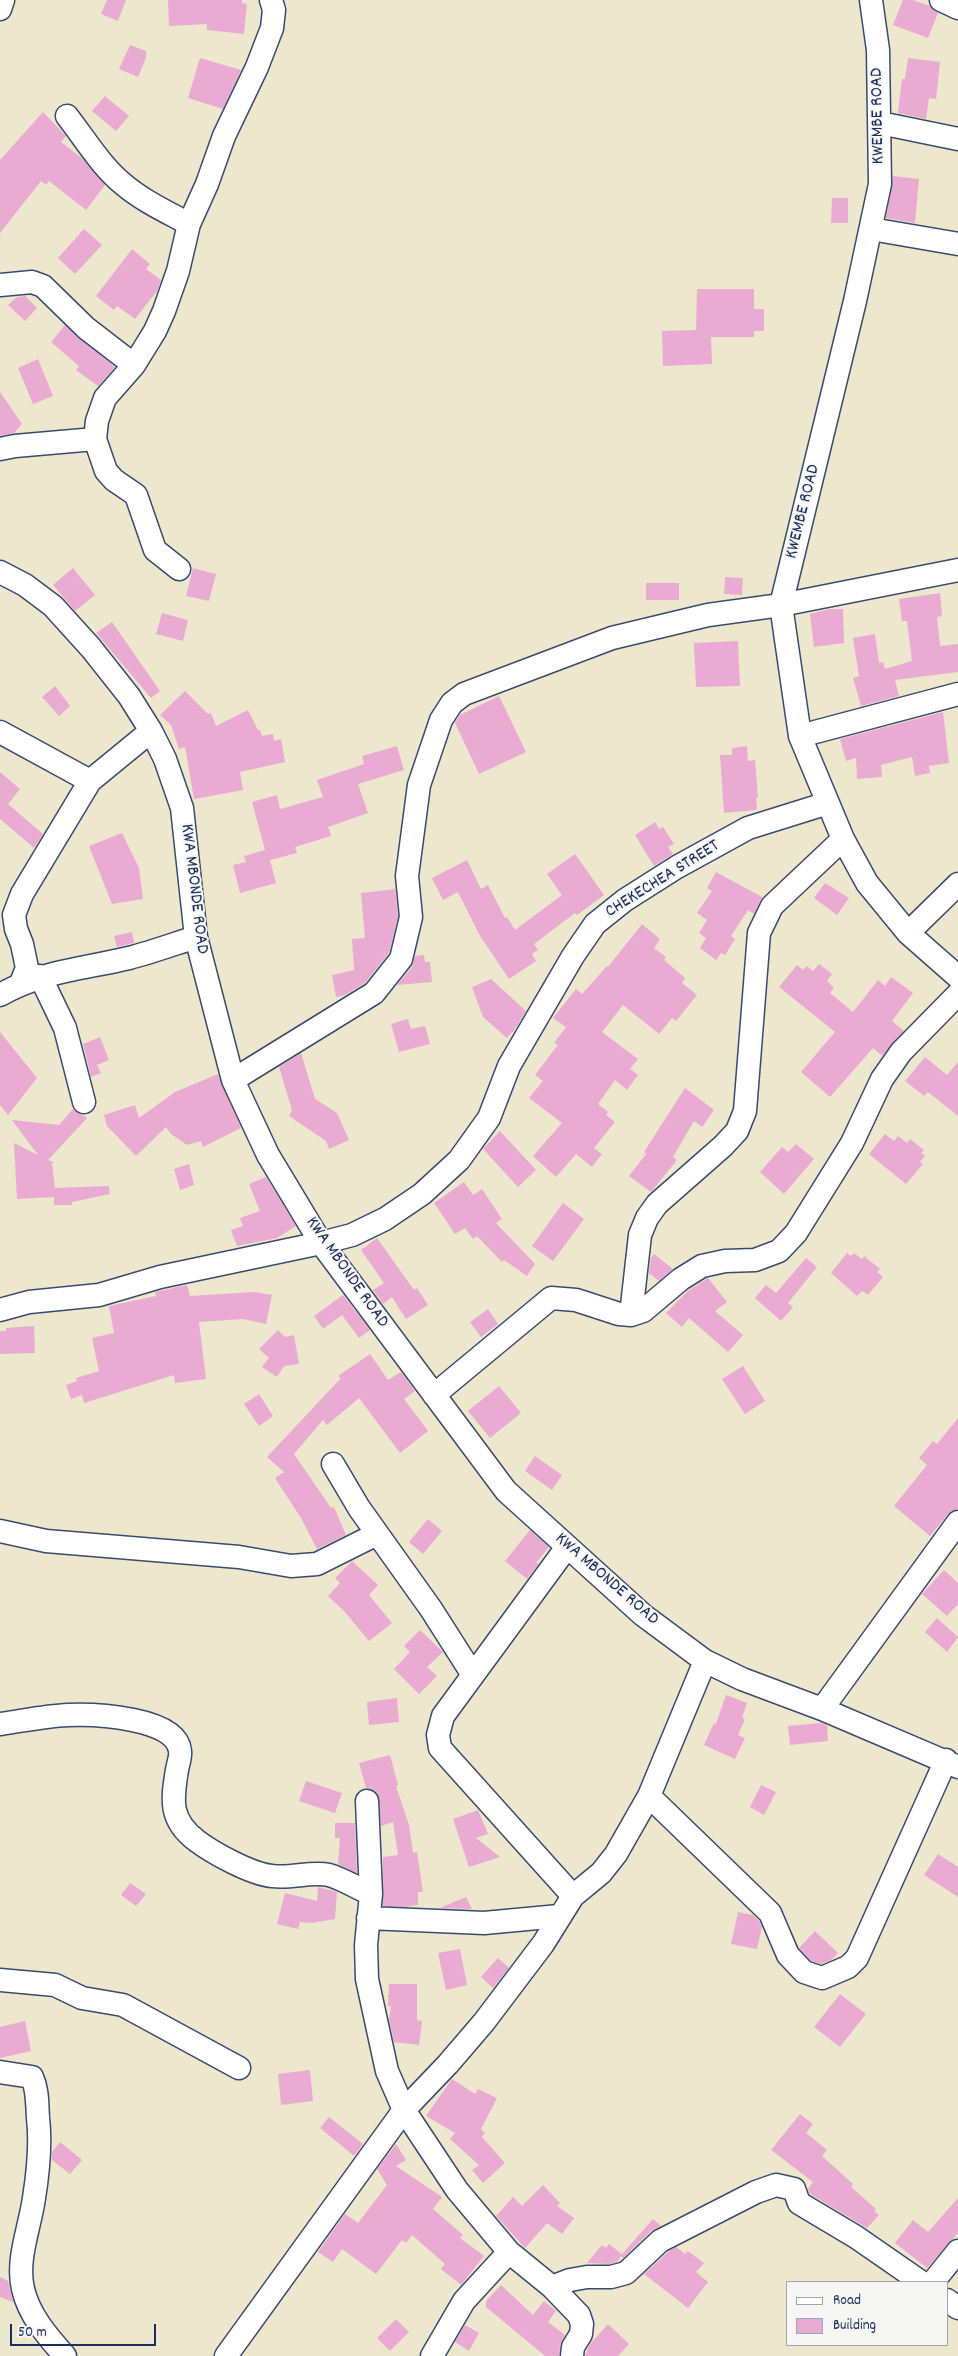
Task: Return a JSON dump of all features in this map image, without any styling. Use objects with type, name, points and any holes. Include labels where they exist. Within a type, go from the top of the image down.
[{"type":"street","points":[[0,9],[3,0]]},
{"type":"street","points":[[179,569],[156,550],[136,495],[114,480],[106,471],[95,439],[97,421],[105,398],[134,365],[155,330],[164,310],[178,271],[189,224],[207,184],[224,136],[257,67],[272,28],[274,10],[271,0]]},
{"type":"street","name":"KWEMBE ROAD","points":[[871,0],[878,50],[880,184],[855,301],[781,605],[800,736],[843,839],[867,883],[908,933],[958,977]]},
{"type":"street","points":[[942,0],[958,8]]},
{"type":"street","points":[[67,116],[107,168],[122,184],[142,199],[189,224]]},
{"type":"street","points":[[880,123],[958,139]]},
{"type":"street","points":[[871,229],[958,244]]},
{"type":"street","points":[[0,285],[32,282],[43,286],[86,328],[134,365]]},
{"type":"street","points":[[0,449],[95,439]]},
{"type":"street","points":[[233,1080],[374,993],[401,959],[412,917],[407,876],[419,785],[441,720],[452,703],[464,694],[612,638],[708,615],[781,605],[958,570]]},
{"type":"street","name":"KWA MBONDE ROAD","points":[[0,572],[25,585],[53,606],[113,675],[151,731],[165,759],[182,808],[196,937],[233,1080],[268,1155],[321,1243],[506,1491],[644,1615],[705,1661],[742,1679],[822,1709],[952,1763]]},
{"type":"street","points":[[800,736],[958,694]]},
{"type":"street","points":[[84,1102],[65,1028],[30,980],[14,915],[22,894],[90,782],[151,731]]},
{"type":"street","points":[[0,732],[90,782]]},
{"type":"street","name":"CHEKECHEA STREET","points":[[0,1310],[29,1302],[99,1295],[160,1278],[321,1243],[352,1235],[385,1219],[422,1194],[458,1160],[489,1118],[509,1066],[572,956],[595,924],[625,900],[669,871],[748,828],[828,803]]},
{"type":"street","points":[[630,1315],[640,1235],[646,1218],[658,1204],[723,1146],[737,1131],[745,1111],[759,933],[772,906],[843,839]]},
{"type":"street","points":[[908,933],[958,884]]},
{"type":"street","points":[[0,995],[30,980],[131,958],[196,937]]},
{"type":"street","points":[[434,1395],[551,1298],[576,1300],[619,1314],[630,1315],[643,1312],[681,1279],[702,1266],[725,1260],[755,1260],[779,1251],[796,1233],[852,1143],[882,1079],[901,1052],[958,994]]},
{"type":"street","points":[[333,1464],[377,1534],[430,1609],[473,1675]]},
{"type":"street","points":[[822,1709],[958,1522]]},
{"type":"street","points":[[0,1531],[46,1541],[240,1557],[290,1566],[316,1564],[377,1534]]},
{"type":"street","points":[[567,1547],[442,1716],[438,1735],[440,1748],[573,1896]]},
{"type":"street","points":[[226,2356],[404,2110],[448,2064],[484,2022],[543,1944],[573,1896],[601,1873],[616,1854],[648,1796],[705,1661]]},
{"type":"street","points":[[0,1724],[67,1715],[104,1715],[144,1722],[166,1731],[177,1740],[180,1751],[173,1804],[176,1818],[183,1829],[198,1842],[262,1874],[272,1876],[311,1874],[329,1876],[371,1894]]},
{"type":"street","points":[[648,1796],[700,1844],[770,1914],[788,1956],[804,1972],[822,1978],[848,1967],[856,1958],[952,1763]]},
{"type":"street","points":[[367,1801],[371,1894],[366,1946],[367,1979],[387,2071],[404,2110],[457,2190],[509,2252],[552,2287],[579,2315],[582,2324],[580,2334],[573,2347],[572,2356]]},
{"type":"street","points":[[368,1918],[484,1923],[559,1916]]},
{"type":"street","points":[[0,1980],[55,1985],[82,1998],[123,2006],[240,2068]]},
{"type":"street","points":[[0,2072],[32,2077],[35,2084],[40,2131],[34,2198],[21,2266],[22,2287],[30,2309],[48,2338],[65,2356]]},
{"type":"street","points":[[552,2287],[578,2278],[611,2277],[626,2273],[660,2241],[756,2192],[776,2185],[794,2190],[799,2203],[856,2236],[920,2281]]},
{"type":"street","points":[[934,2281],[958,2251]]},
{"type":"street","points":[[432,2356],[464,2301],[509,2252]]},
{"type":"building","points":[[107,0],[126,0],[118,21],[101,14]]},
{"type":"building","points":[[168,0],[242,0],[242,3],[247,4],[244,34],[207,30],[207,24],[169,26]]},
{"type":"building","points":[[903,0],[913,0],[930,6],[938,13],[928,38],[893,25]]},
{"type":"building","points":[[130,45],[146,51],[146,58],[138,77],[119,69]]},
{"type":"building","points":[[200,58],[241,70],[223,109],[188,98]]},
{"type":"building","points":[[908,58],[940,62],[936,99],[929,98],[926,119],[898,113],[902,79],[905,79]]},
{"type":"building","points":[[105,96],[129,116],[116,131],[92,111]]},
{"type":"building","points":[[43,112],[66,136],[61,142],[83,159],[105,185],[86,210],[49,181],[46,185],[41,181],[0,233],[0,160]]},
{"type":"building","points":[[893,176],[919,179],[915,223],[886,218]]},
{"type":"building","points":[[832,198],[848,198],[848,223],[831,223]]},
{"type":"building","points":[[84,229],[102,245],[75,274],[58,258]]},
{"type":"building","points":[[132,249],[150,264],[146,269],[161,280],[157,291],[135,319],[117,306],[114,310],[96,296]]},
{"type":"building","points":[[697,289],[754,289],[754,309],[764,309],[764,331],[754,331],[754,337],[711,337],[712,364],[663,366],[662,331],[696,330]]},
{"type":"building","points":[[25,296],[37,308],[25,321],[8,305],[17,297]]},
{"type":"building","points":[[65,325],[115,367],[98,386],[76,370],[79,366],[51,342]]},
{"type":"building","points":[[38,359],[53,396],[33,404],[18,368]]},
{"type":"building","points":[[0,392],[22,424],[14,433],[0,436]]},
{"type":"building","points":[[73,568],[95,595],[75,611],[53,585]]},
{"type":"building","points":[[193,568],[216,574],[209,601],[186,596]]},
{"type":"building","points":[[725,577],[743,578],[742,595],[724,594]]},
{"type":"building","points":[[646,583],[679,583],[679,600],[646,600]]},
{"type":"building","points":[[940,593],[942,616],[937,617],[940,646],[958,644],[958,672],[895,680],[899,696],[861,706],[853,678],[859,676],[853,638],[875,634],[879,663],[883,662],[885,669],[912,661],[907,621],[902,621],[899,599]]},
{"type":"building","points":[[830,609],[843,609],[844,643],[814,647],[810,614]]},
{"type":"building","points":[[162,613],[188,620],[183,641],[156,634]]},
{"type":"building","points":[[112,622],[160,691],[151,698],[96,633]]},
{"type":"building","points":[[738,641],[740,686],[696,687],[694,643]]},
{"type":"building","points":[[55,686],[70,706],[59,716],[42,697]]},
{"type":"building","points":[[185,691],[208,714],[211,713],[216,726],[248,710],[262,736],[273,734],[274,741],[281,739],[285,762],[240,772],[243,790],[194,799],[185,747],[179,749],[171,725],[160,715]]},
{"type":"building","points":[[499,696],[526,752],[479,774],[455,723],[460,715]]},
{"type":"building","points":[[943,712],[949,763],[929,766],[930,773],[915,776],[912,757],[881,765],[882,777],[857,779],[856,758],[846,761],[840,739]]},
{"type":"building","points":[[397,746],[404,770],[358,784],[368,813],[328,827],[331,836],[295,847],[297,853],[270,860],[276,883],[240,893],[233,865],[246,862],[244,856],[265,850],[252,802],[277,795],[280,809],[323,797],[317,780],[364,764],[362,756]]},
{"type":"building","points":[[747,746],[748,761],[755,760],[757,810],[724,813],[720,755],[732,755],[732,748]]},
{"type":"building","points":[[0,772],[20,789],[8,804],[43,834],[34,848],[0,819]]},
{"type":"building","points":[[655,822],[659,829],[663,827],[674,844],[668,847],[673,854],[654,866],[635,835]]},
{"type":"building","points":[[122,833],[139,868],[143,899],[112,904],[89,846]]},
{"type":"building","points":[[575,854],[604,895],[577,915],[575,913],[534,944],[538,950],[532,954],[536,961],[509,979],[480,936],[458,892],[443,900],[432,878],[467,860],[481,889],[488,885],[505,918],[507,917],[515,930],[562,895],[547,874]]},
{"type":"building","points":[[716,872],[762,897],[754,914],[748,910],[731,936],[735,939],[725,955],[721,953],[716,960],[700,948],[706,938],[699,933],[707,920],[697,913],[712,891],[707,888]]},
{"type":"building","points":[[825,883],[849,898],[837,915],[814,898]]},
{"type":"building","points":[[395,889],[398,916],[389,953],[365,983],[345,995],[336,997],[332,975],[354,970],[352,939],[365,938],[361,893]]},
{"type":"building","points":[[642,924],[660,939],[654,948],[666,957],[664,960],[685,978],[682,983],[697,995],[676,1021],[672,1018],[659,1034],[623,1005],[602,1032],[638,1059],[630,1069],[638,1075],[627,1090],[615,1080],[598,1104],[608,1112],[606,1115],[615,1122],[594,1148],[602,1154],[592,1167],[576,1154],[556,1177],[533,1156],[562,1123],[529,1098],[543,1081],[535,1075],[558,1045],[554,1043],[566,1027],[553,1018],[576,989],[582,994],[608,967]]},
{"type":"building","points":[[132,932],[134,943],[117,947],[114,936]]},
{"type":"building","points":[[424,955],[425,962],[430,962],[432,982],[397,985],[412,967],[415,956]]},
{"type":"building","points":[[819,964],[832,974],[827,981],[834,988],[830,993],[853,1012],[878,980],[885,986],[891,977],[913,993],[892,1021],[904,1031],[882,1056],[873,1048],[830,1097],[801,1072],[835,1032],[779,987],[797,965],[803,970],[807,966],[813,971]]},
{"type":"building","points":[[491,979],[526,1011],[507,1038],[483,1017],[472,987]]},
{"type":"building","points":[[408,1019],[411,1029],[425,1026],[430,1044],[399,1052],[391,1024]]},
{"type":"building","points":[[0,1032],[37,1078],[8,1115],[0,1105]]},
{"type":"building","points":[[100,1037],[109,1060],[97,1065],[101,1073],[91,1077],[83,1044]]},
{"type":"building","points":[[301,1053],[315,1099],[337,1113],[349,1140],[329,1149],[326,1141],[289,1116],[292,1110],[279,1067]]},
{"type":"building","points":[[925,1057],[947,1075],[958,1062],[958,1116],[928,1092],[924,1096],[905,1081]]},
{"type":"building","points":[[218,1074],[241,1128],[203,1147],[201,1141],[187,1145],[171,1134],[166,1127],[136,1156],[107,1126],[104,1115],[135,1105],[139,1118],[175,1092]]},
{"type":"building","points":[[685,1088],[714,1110],[702,1127],[694,1121],[673,1157],[677,1160],[651,1192],[629,1176],[646,1154],[644,1152]]},
{"type":"building","points":[[73,1109],[87,1118],[48,1160],[55,1163],[52,1163],[55,1188],[109,1186],[110,1194],[72,1202],[72,1205],[54,1205],[54,1197],[17,1199],[14,1143],[38,1155],[12,1120],[59,1125]]},
{"type":"building","points":[[500,1131],[536,1170],[518,1187],[483,1149]]},
{"type":"building","points":[[885,1134],[894,1141],[898,1136],[907,1143],[910,1139],[924,1150],[921,1153],[925,1156],[920,1162],[923,1164],[906,1184],[869,1154]]},
{"type":"building","points":[[796,1144],[814,1159],[784,1194],[760,1172],[782,1147],[788,1152]]},
{"type":"building","points":[[189,1164],[194,1185],[180,1190],[174,1169]]},
{"type":"building","points":[[266,1177],[296,1226],[277,1238],[237,1246],[231,1230],[243,1226],[240,1218],[260,1211],[249,1184]]},
{"type":"building","points":[[464,1182],[473,1195],[482,1189],[502,1219],[496,1223],[535,1264],[527,1276],[504,1260],[502,1262],[477,1236],[473,1239],[465,1228],[455,1234],[434,1203]]},
{"type":"building","points":[[563,1203],[584,1219],[553,1261],[532,1246]]},
{"type":"building","points":[[377,1238],[414,1290],[417,1288],[428,1305],[406,1319],[392,1297],[383,1304],[373,1290],[384,1283],[361,1250]]},
{"type":"building","points":[[847,1253],[851,1256],[854,1253],[862,1259],[864,1256],[880,1269],[877,1272],[883,1277],[868,1295],[862,1291],[857,1296],[831,1273]]},
{"type":"building","points":[[654,1254],[673,1269],[659,1281],[649,1273],[651,1258]]},
{"type":"building","points":[[806,1258],[817,1267],[788,1303],[793,1307],[781,1321],[755,1298],[766,1285],[776,1293]]},
{"type":"building","points":[[708,1278],[727,1302],[715,1311],[743,1335],[728,1352],[689,1318],[682,1327],[666,1313],[689,1290]]},
{"type":"building","points":[[187,1285],[190,1296],[254,1292],[272,1295],[266,1324],[243,1319],[199,1322],[206,1379],[175,1383],[174,1375],[84,1403],[82,1395],[71,1399],[66,1385],[77,1381],[76,1378],[99,1371],[92,1338],[114,1333],[109,1306],[156,1296],[155,1292]]},
{"type":"building","points":[[343,1295],[370,1330],[359,1338],[342,1315],[323,1329],[314,1316]]},
{"type":"building","points":[[488,1309],[498,1324],[481,1337],[470,1322]]},
{"type":"building","points":[[34,1326],[35,1353],[0,1354],[0,1331],[6,1331],[6,1328]]},
{"type":"building","points":[[278,1330],[285,1337],[294,1335],[299,1364],[284,1366],[277,1377],[262,1367],[269,1358],[259,1349]]},
{"type":"building","points":[[370,1354],[388,1380],[401,1372],[415,1391],[404,1399],[428,1431],[400,1453],[359,1398],[327,1425],[323,1420],[294,1454],[331,1508],[334,1507],[346,1535],[317,1549],[301,1518],[275,1478],[284,1472],[267,1457],[341,1378],[338,1376]]},
{"type":"building","points":[[743,1366],[765,1401],[745,1414],[722,1379]]},
{"type":"building","points":[[499,1386],[521,1413],[490,1438],[468,1411]]},
{"type":"building","points":[[259,1394],[273,1416],[259,1426],[244,1404]]},
{"type":"building","points":[[958,1418],[958,1509],[948,1514],[930,1536],[894,1506],[927,1465],[919,1458],[933,1441],[937,1444]]},
{"type":"building","points":[[535,1456],[562,1475],[552,1490],[525,1471]]},
{"type":"building","points":[[428,1519],[442,1531],[423,1554],[409,1542]]},
{"type":"building","points":[[530,1530],[549,1547],[536,1563],[538,1564],[527,1579],[505,1561]]},
{"type":"building","points":[[352,1561],[378,1585],[369,1595],[392,1623],[369,1641],[344,1611],[328,1596],[340,1583],[335,1578]]},
{"type":"building","points":[[944,1570],[958,1583],[958,1604],[947,1616],[922,1594]]},
{"type":"building","points":[[937,1618],[958,1637],[947,1652],[925,1632]]},
{"type":"building","points":[[420,1630],[443,1652],[427,1667],[437,1676],[419,1694],[394,1669],[410,1652],[404,1646]]},
{"type":"building","points":[[726,1695],[747,1703],[742,1718],[745,1719],[738,1735],[745,1738],[735,1759],[704,1745],[714,1723],[716,1724]]},
{"type":"building","points":[[397,1698],[399,1722],[369,1725],[367,1702]]},
{"type":"building","points":[[821,1723],[827,1725],[828,1741],[790,1745],[788,1726]]},
{"type":"building","points":[[390,1755],[398,1785],[396,1786],[409,1825],[413,1853],[417,1852],[423,1892],[418,1892],[418,1905],[406,1907],[383,1906],[383,1857],[398,1855],[393,1822],[381,1826],[378,1794],[373,1789],[366,1788],[359,1763]]},
{"type":"building","points":[[306,1781],[342,1793],[335,1813],[299,1801]]},
{"type":"building","points":[[761,1785],[776,1792],[764,1815],[750,1807]]},
{"type":"building","points":[[478,1810],[488,1834],[476,1838],[500,1857],[469,1867],[453,1819]]},
{"type":"building","points":[[335,1823],[355,1823],[357,1873],[338,1864],[340,1838],[335,1838]]},
{"type":"building","points":[[938,1854],[958,1867],[958,1897],[924,1875]]},
{"type":"building","points":[[130,1883],[146,1894],[136,1906],[121,1895]]},
{"type":"building","points":[[318,1887],[337,1892],[335,1919],[311,1923],[300,1922],[298,1929],[277,1924],[285,1893],[317,1901]]},
{"type":"building","points":[[466,1897],[472,1909],[442,1908],[442,1907]]},
{"type":"building","points":[[738,1912],[753,1915],[759,1921],[762,1927],[757,1949],[731,1944]]},
{"type":"building","points":[[815,1931],[838,1953],[831,1960],[821,1964],[811,1961],[799,1948]]},
{"type":"building","points":[[460,1949],[467,1985],[446,1990],[438,1953]]},
{"type":"building","points":[[498,1958],[509,1968],[493,1988],[481,1977]]},
{"type":"building","points":[[389,1984],[417,1984],[417,2020],[422,2021],[419,2045],[394,2042],[389,2020],[391,2006],[388,2006]]},
{"type":"building","points":[[840,1994],[866,2014],[840,2047],[814,2027]]},
{"type":"building","points":[[25,2021],[31,2051],[0,2058],[0,2027]]},
{"type":"building","points":[[310,2070],[313,2101],[281,2105],[278,2074]]},
{"type":"building","points":[[452,2079],[475,2094],[478,2089],[497,2098],[481,2129],[485,2133],[482,2137],[505,2163],[483,2183],[472,2170],[479,2165],[450,2139],[455,2133],[426,2116]]},
{"type":"building","points":[[800,2114],[813,2124],[806,2133],[827,2150],[822,2156],[853,2184],[851,2187],[876,2209],[874,2211],[879,2215],[867,2228],[810,2194],[808,2189],[813,2182],[771,2150]]},
{"type":"building","points":[[329,2117],[363,2144],[354,2156],[320,2128]]},
{"type":"building","points":[[60,2142],[82,2160],[70,2174],[52,2160],[52,2152]]},
{"type":"building","points":[[396,2144],[406,2160],[396,2166],[442,2197],[433,2209],[463,2235],[460,2238],[484,2256],[461,2285],[441,2269],[445,2264],[412,2235],[406,2243],[402,2240],[376,2274],[342,2249],[333,2262],[318,2252],[345,2214],[358,2223],[387,2185],[377,2169]]},
{"type":"building","points":[[543,2185],[560,2203],[557,2206],[574,2218],[562,2234],[547,2223],[525,2248],[496,2216],[513,2197],[522,2206]]},
{"type":"building","points":[[958,2198],[958,2233],[927,2268],[895,2243],[913,2220],[928,2232]]},
{"type":"building","points":[[653,2219],[661,2226],[651,2231],[623,2258],[621,2256],[617,2262],[609,2264],[587,2263],[602,2245],[606,2248],[609,2244],[622,2254]]},
{"type":"building","points":[[676,2247],[685,2254],[688,2251],[704,2263],[696,2272],[708,2282],[688,2308],[644,2274]]},
{"type":"building","points":[[0,2277],[8,2281],[13,2302],[0,2297]]},
{"type":"building","points":[[501,2285],[533,2315],[544,2301],[556,2311],[548,2322],[565,2335],[560,2345],[559,2356],[545,2356],[486,2307],[486,2301]]},
{"type":"building","points":[[396,2319],[409,2332],[390,2351],[377,2338]]},
{"type":"building","points":[[608,2324],[629,2344],[618,2356],[585,2356],[590,2344]]},
{"type":"building","points":[[465,2325],[479,2333],[469,2351],[455,2342]]}]
